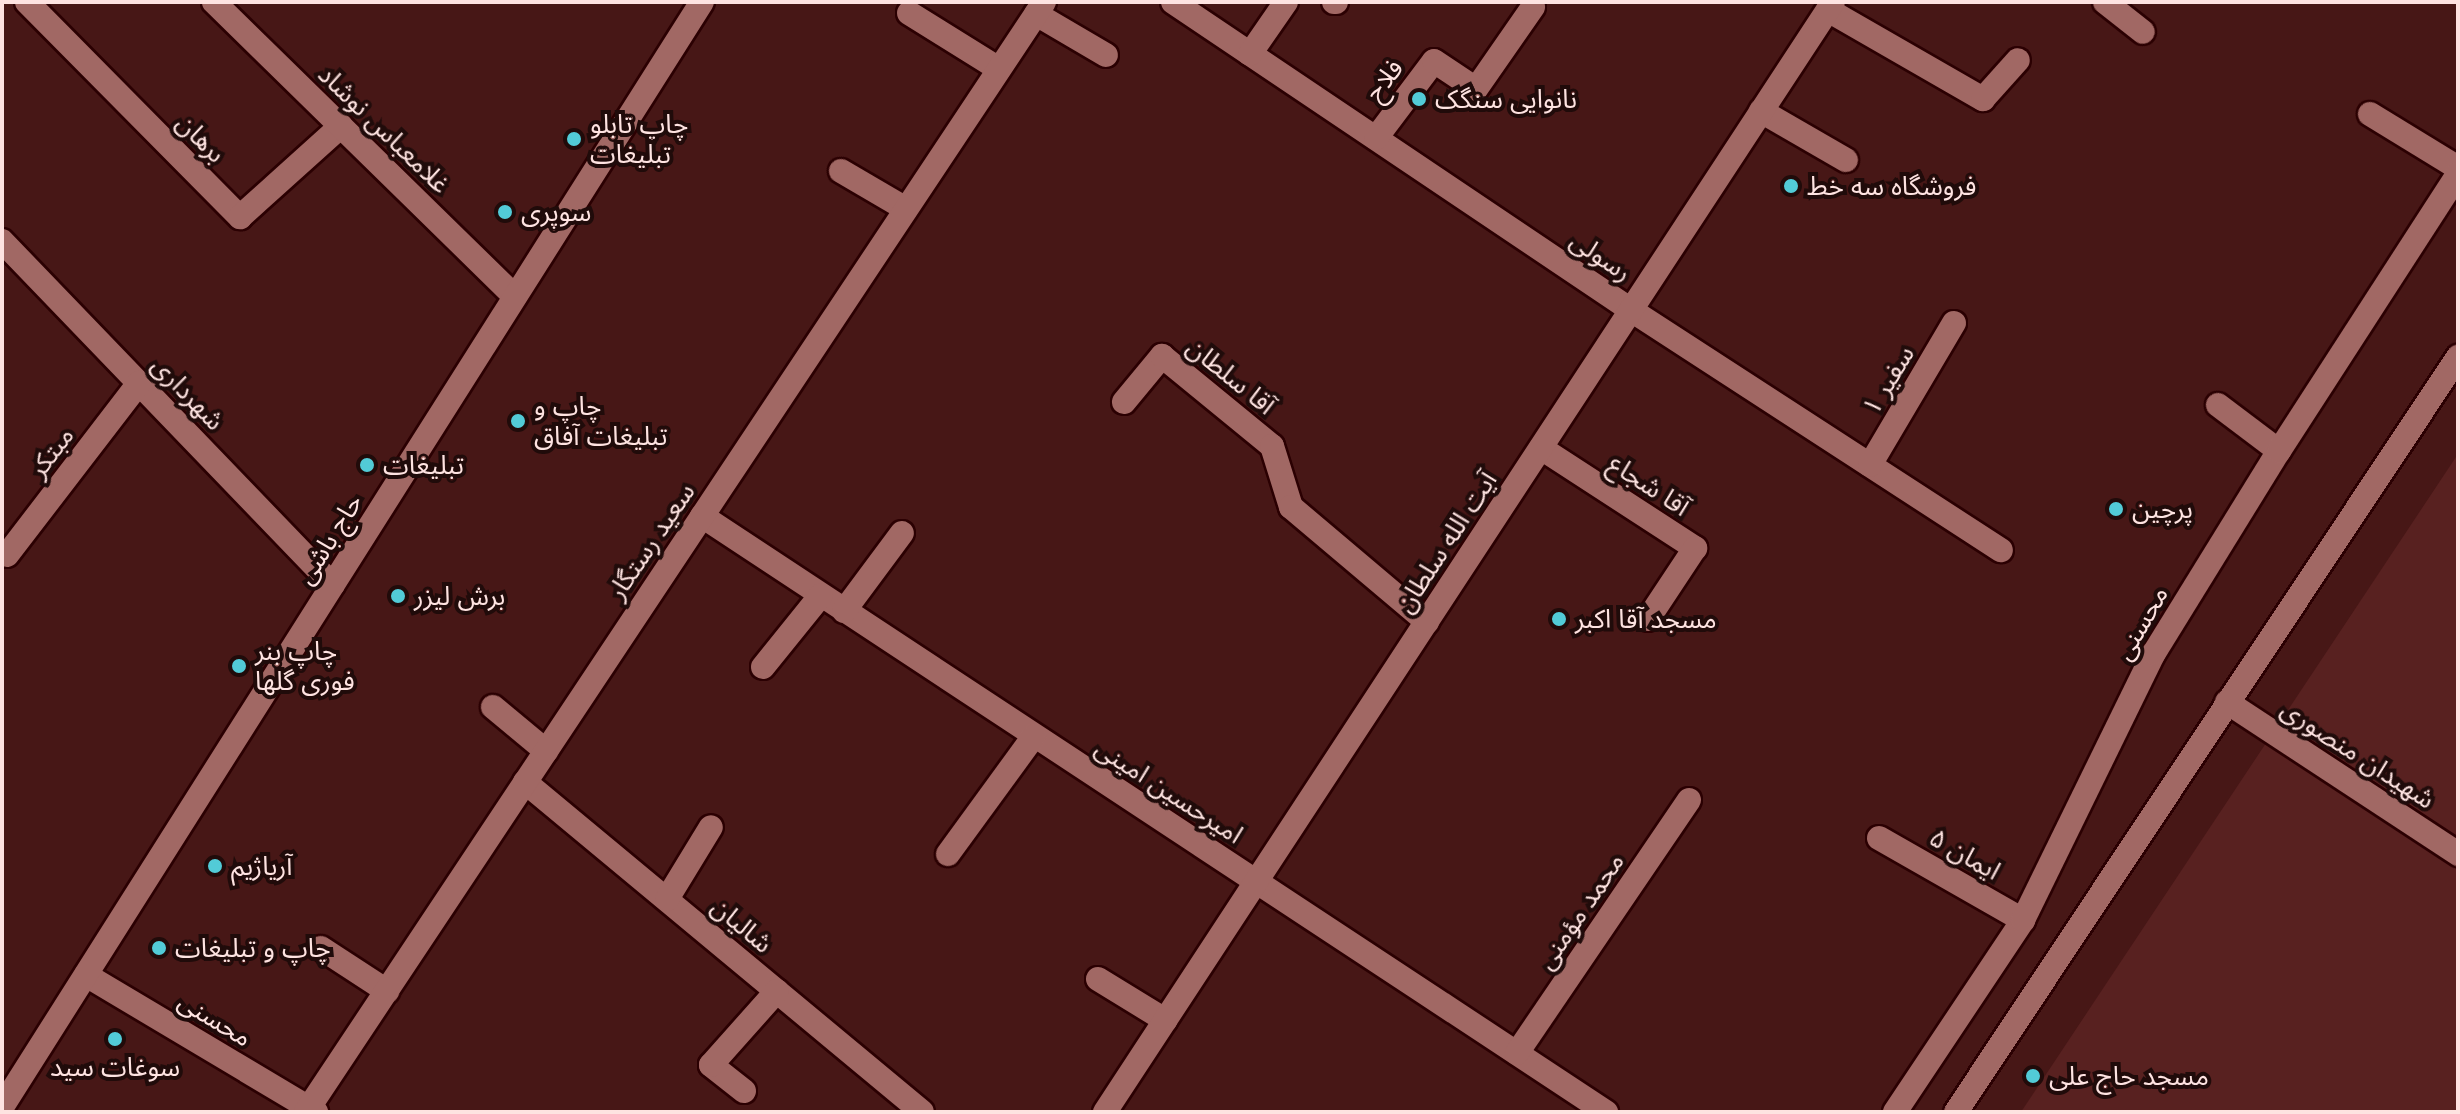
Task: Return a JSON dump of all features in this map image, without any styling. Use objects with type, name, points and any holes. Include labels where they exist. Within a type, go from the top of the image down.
[{"type":"street","name":"برهان","points":[[27,2],[240,217],[341,126]]},
{"type":"street","name":"غلامعباس نوشاد","points":[[214,2],[515,297]]},
{"type":"street","name":"حاج باشی","points":[[2,1107],[702,2]]},
{"type":"street","name":"رسولی","points":[[1173,2],[1631,310],[2001,550]]},
{"type":"street","points":[[1250,54],[1286,2]]},
{"type":"street","points":[[2105,2],[2143,32]]},
{"type":"street","points":[[1830,6],[1983,99],[2018,60]]},
{"type":"street","name":"آیت الله سلطان","points":[[1105,1112],[1830,6]]},
{"type":"street","name":"فلاح","points":[[1376,138],[1434,61],[1476,89],[1533,7]]},
{"type":"street","points":[[1040,8],[1106,55]]},
{"type":"street","name":"سعید رستگار","points":[[310,1111],[1040,8]]},
{"type":"street","points":[[909,13],[999,69]]},
{"type":"street","points":[[1761,111],[1846,160]]},
{"type":"street","points":[[2370,114],[2458,168]]},
{"type":"street","points":[[841,171],[906,209]]},
{"type":"street","name":"محسنی","points":[[1895,1112],[2023,920],[2154,653],[2279,451],[2458,174]]},
{"type":"street","name":"شهرداری","points":[[2,241],[333,585]]},
{"type":"street","name":"سفیر ۱","points":[[1870,465],[1954,323]]},
{"type":"street","name":"آقا سلطان","points":[[1124,402],[1162,356],[1272,446],[1291,507],[1427,622]]},
{"type":"street","points":[[1956,1112],[2458,357]]},
{"type":"street","name":"مبتکر","points":[[7,555],[139,383]]},
{"type":"street","points":[[2218,405],[2279,451]]},
{"type":"street","name":"آقا شجاع","points":[[1541,448],[1695,548],[1648,619]]},
{"type":"street","name":"امیرحسین امینی","points":[[702,516],[1606,1112]]},
{"type":"street","points":[[844,611],[902,533]]},
{"type":"street","points":[[763,667],[821,595]]},
{"type":"street","name":"شهیدان منصوری","points":[[2227,702],[2458,854]]},
{"type":"street","points":[[493,707],[546,751]]},
{"type":"street","points":[[948,854],[1034,736]]},
{"type":"street","name":"شالیان","points":[[525,782],[922,1112]]},
{"type":"street","name":"محمد مؤمنی","points":[[1517,1053],[1689,800]]},
{"type":"street","points":[[667,899],[711,827]]},
{"type":"street","name":"ایمان ۵","points":[[1879,838],[2023,920]]},
{"type":"street","points":[[321,948],[387,991]]},
{"type":"street","name":"محسنی","points":[[86,975],[310,1111]]},
{"type":"street","points":[[1098,979],[1165,1020]]},
{"type":"street","points":[[744,1091],[711,1065],[777,991]]},
{"type":"shaded area","points":[[2458,454],[2458,1112],[2021,1112]]},
{"type":"place","name":"نانوایی سنگک","points":[[1419,99]]},
{"type":"place","name":"چاپ تابلو تبلیغات","points":[[574,139]]},
{"type":"place","name":"فروشگاه سه خط","points":[[1791,186]]},
{"type":"place","name":"سوپری","points":[[505,212]]},
{"type":"place","name":"چاپ و تبلیغات آفاق","points":[[518,421]]},
{"type":"place","name":"تبلیغات","points":[[367,465]]},
{"type":"place","name":"پرچین","points":[[2116,509]]},
{"type":"place","name":"برش لیزر","points":[[398,596]]},
{"type":"place","name":"مسجد آقا اکبر","points":[[1559,619]]},
{"type":"place","name":"چاپ بنر فوری گلها","points":[[239,666]]},
{"type":"place","name":"آریاژیم","points":[[215,866]]},
{"type":"place","name":"چاپ و تبلیغات","points":[[159,948]]},
{"type":"place","name":"سوغات سید","points":[[115,1039]]},
{"type":"place","name":"مسجد حاج علی","points":[[2033,1076]]}]
